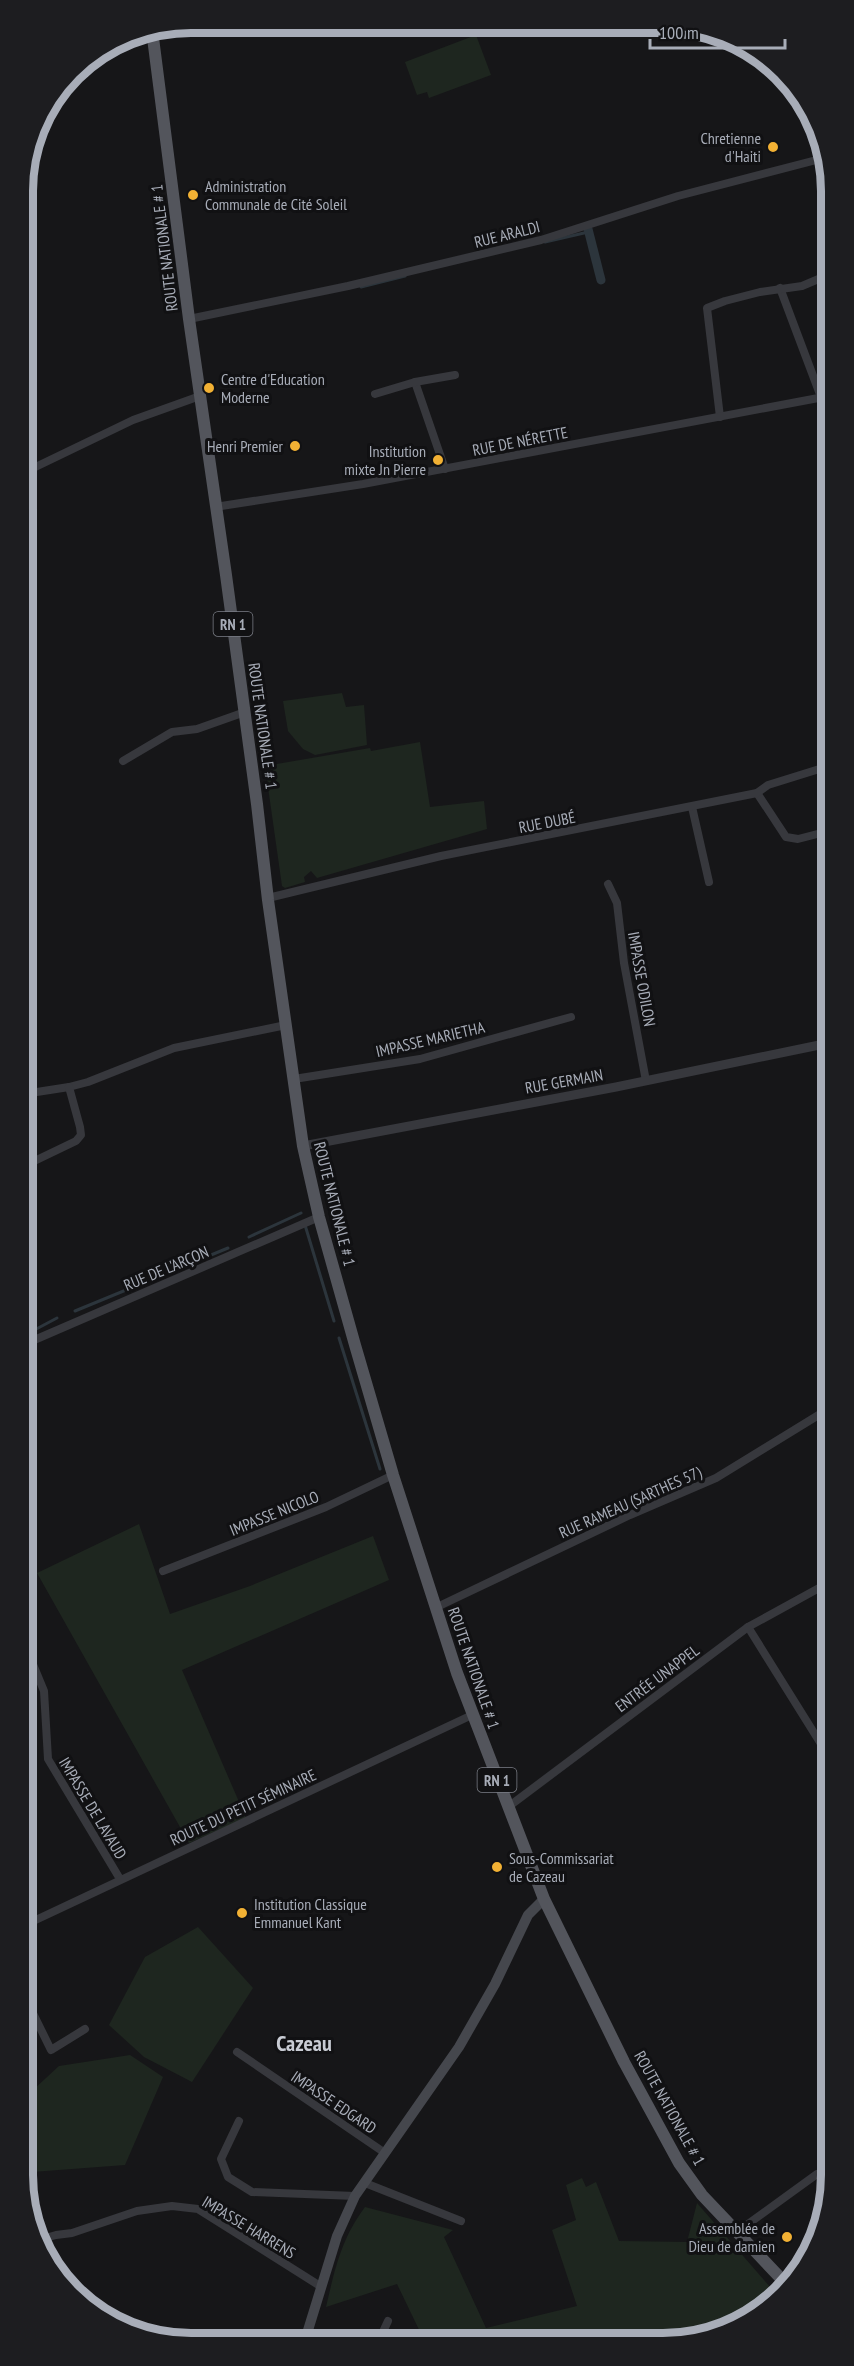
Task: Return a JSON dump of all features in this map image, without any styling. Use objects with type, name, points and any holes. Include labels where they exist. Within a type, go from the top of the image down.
[{"type":"main road","name":"ROUTE NATIONALE # 1","points":[[153,38],[189,319],[245,712],[268,898],[303,1146],[319,1217],[393,1475],[435,1608],[472,1715],[544,1899],[624,2062],[679,2163],[702,2195],[782,2279]]},
{"type":"main road","points":[[307,2333],[337,2236],[355,2196],[459,2047],[495,1984],[528,1915],[544,1899]]},
{"type":"street","name":"RUE ARALDI","points":[[189,319],[348,286],[541,240],[678,196],[818,160]]},
{"type":"street","points":[[720,417],[707,308],[725,301],[780,288],[802,286],[821,278]]},
{"type":"street","points":[[780,288],[821,387]]},
{"type":"street","points":[[375,394],[415,382],[455,375]]},
{"type":"street","points":[[415,382],[445,469]]},
{"type":"street","points":[[33,468],[133,420],[200,396]]},
{"type":"street","name":"RUE DE NÉRETTE","points":[[215,507],[445,469],[821,398]]},
{"type":"street","points":[[123,761],[172,732],[197,729],[245,712]]},
{"type":"street","name":"RUE DUBÉ","points":[[268,898],[441,856],[757,793],[768,785],[821,768]]},
{"type":"street","points":[[757,793],[786,837],[798,839],[821,833]]},
{"type":"street","points":[[692,807],[709,882]]},
{"type":"street","name":"IMPASSE ODILON","points":[[608,884],[617,903],[624,963],[646,1081]]},
{"type":"street","name":"IMPASSE MARIETHA","points":[[294,1079],[420,1059],[571,1017]]},
{"type":"street","points":[[33,1093],[69,1087],[174,1048],[286,1025]]},
{"type":"street","name":"RUE GERMAIN","points":[[303,1146],[646,1081],[821,1045]]},
{"type":"street","points":[[33,1162],[76,1141],[81,1135],[69,1087]]},
{"type":"street","name":"RUE DE L'ARÇON","points":[[33,1341],[319,1217]]},
{"type":"street","name":"RUE RAMEAU (SARTHES 57)","points":[[435,1608],[630,1515],[716,1478],[821,1414]]},
{"type":"street","name":"IMPASSE NICOLO","points":[[163,1571],[326,1507],[393,1475]]},
{"type":"street","name":"ENTRÉE UNAPPEL","points":[[508,1807],[748,1627],[821,1587]]},
{"type":"street","points":[[748,1627],[821,1744]]},
{"type":"street","name":"IMPASSE DE LAVAUD","points":[[33,1664],[44,1691],[48,1759],[120,1879]]},
{"type":"street","name":"ROUTE DU PETIT SÉMINAIRE","points":[[33,1921],[472,1715]]},
{"type":"street","points":[[33,2012],[51,2050],[85,2029]]},
{"type":"street","name":"IMPASSE EDGARD","points":[[237,2052],[386,2153]]},
{"type":"street","points":[[239,2121],[221,2159],[228,2177],[252,2192],[355,2196]]},
{"type":"street","points":[[737,2232],[821,2173]]},
{"type":"street","points":[[365,2183],[461,2222]]},
{"type":"street","name":"IMPASSE HARRENS","points":[[46,2238],[72,2233],[137,2211],[172,2205],[198,2209],[320,2286]]},
{"type":"street","points":[[382,2333],[388,2321]]},
{"type":"shaded area","points":[[476,35],[491,75],[429,98],[427,92],[417,95],[405,62]]},
{"type":"shaded area","points":[[342,693],[346,707],[364,705],[367,745],[315,755],[303,749],[288,731],[283,701]]},
{"type":"shaded area","points":[[420,742],[430,807],[484,801],[487,829],[317,878],[311,871],[304,877],[305,882],[285,888],[282,886],[265,766]]},
{"type":"shaded area","points":[[139,1524],[170,1614],[250,1586],[373,1536],[389,1580],[182,1670],[246,1818],[189,1843],[37,1573]]},
{"type":"shaded area","points":[[198,1927],[253,1988],[192,2082],[144,2057],[109,2025],[145,1957]]},
{"type":"shaded area","points":[[130,2055],[163,2077],[125,2165],[33,2172],[33,2090],[59,2066]]},
{"type":"shaded area","points":[[582,2178],[586,2187],[596,2182],[619,2241],[687,2242],[697,2203],[772,2289],[743,2311],[685,2332],[663,2333],[421,2333],[397,2284],[326,2307],[344,2243],[365,2207],[453,2230],[444,2237],[486,2328],[577,2306],[552,2230],[576,2220],[566,2185]]},
{"type":"waterway","points":[[588,229],[601,280]]},
{"type":"waterway","points":[[545,242],[584,233]]},
{"type":"waterway","points":[[361,287],[405,276]]},
{"type":"waterway","points":[[249,1237],[301,1213]]},
{"type":"waterway","points":[[305,1225],[334,1321]]},
{"type":"waterway","points":[[75,1311],[228,1248]]},
{"type":"waterway","points":[[33,1331],[57,1318]]},
{"type":"waterway","points":[[339,1338],[380,1469]]},
{"type":"place","name":"Chretienne d'Haiti","points":[[773,147]]},
{"type":"place","name":"Administration Communale de Cité Soleil","points":[[193,195]]},
{"type":"place","name":"Centre d'Education Moderne","points":[[209,388]]},
{"type":"place","name":"Henri Premier","points":[[295,446]]},
{"type":"place","name":"Institution mixte Jn Pierre","points":[[438,460]]},
{"type":"place","name":"Sous-Commissariat de Cazeau","points":[[497,1867]]},
{"type":"place","name":"Institution Classique Emmanuel Kant","points":[[242,1913]]},
{"type":"place","name":"Assemblée de Dieu de damien","points":[[787,2237]]},
{"type":"district","name":"Cazeau","points":[[304,2043]]}]
